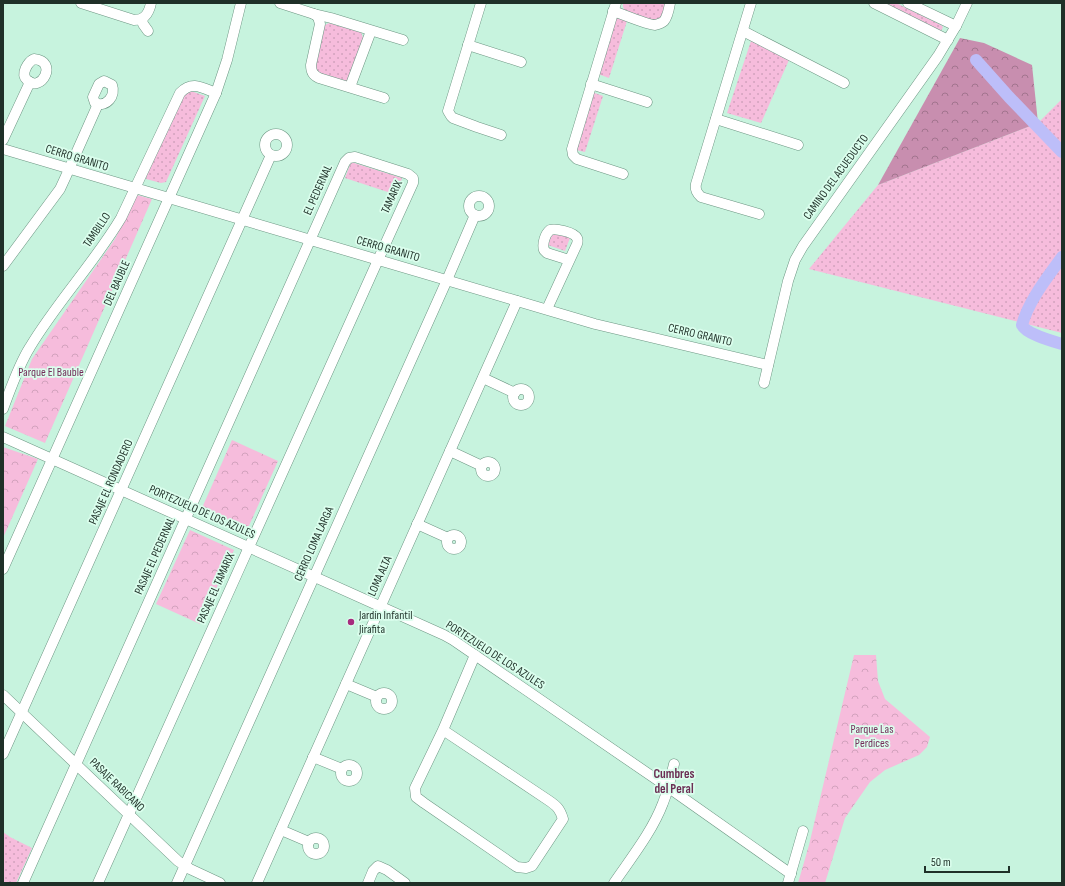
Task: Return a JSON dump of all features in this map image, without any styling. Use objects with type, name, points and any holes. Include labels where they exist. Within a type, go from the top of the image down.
[{"type":"street","points":[[82,3],[134,20],[142,19],[148,14],[151,3]]},
{"type":"street","name":"DEL BAUBLE","points":[[3,569],[216,93],[227,60],[241,3]]},
{"type":"street","points":[[280,3],[403,40]]},
{"type":"street","points":[[481,3],[449,108],[449,114],[453,118],[501,135]]},
{"type":"street","points":[[623,174],[575,158],[572,152],[572,146],[614,7],[649,24],[656,25],[663,22],[665,19],[670,3]]},
{"type":"street","points":[[751,3],[696,184],[696,190],[701,197],[759,214]]},
{"type":"street","points":[[874,3],[948,40]]},
{"type":"street","points":[[908,3],[956,26]]},
{"type":"street","name":"CAMINO DEL ACUEDUCTO","points":[[764,383],[788,281],[795,260],[803,246],[920,82],[948,40],[967,3]]},
{"type":"street","points":[[314,14],[318,17],[320,24],[311,65],[312,73],[319,78],[384,98]]},
{"type":"street","points":[[142,19],[143,24],[148,31]]},
{"type":"street","points":[[350,88],[371,31]]},
{"type":"street","points":[[743,31],[844,83]]},
{"type":"street","points":[[468,46],[521,62]]},
{"type":"street","points":[[3,140],[30,82]]},
{"type":"street","points":[[591,84],[647,102]]},
{"type":"street","name":"TAMBILLO","points":[[3,409],[29,349],[121,218],[180,92],[188,87],[196,86],[216,93]]},
{"type":"street","points":[[3,266],[60,189],[98,104]]},
{"type":"street","points":[[716,119],[798,145]]},
{"type":"street","name":"CERRO GRANITO","points":[[3,149],[595,324],[768,365]]},
{"type":"street","name":"PASAJE EL RONDADERO","points":[[3,754],[272,155]]},
{"type":"street","name":"EL PEDERNAL","points":[[311,240],[345,162],[349,158],[355,157],[379,165]]},
{"type":"street","name":"TAMARIX","points":[[378,260],[414,181],[412,176],[408,174],[379,165]]},
{"type":"street","name":"CERRO LOMA LARGA","points":[[177,883],[475,215]]},
{"type":"street","name":"PASAJE EL PEDERNAL","points":[[23,883],[311,240]]},
{"type":"street","name":"PASAJE EL TAMARIX","points":[[98,883],[378,260]]},
{"type":"street","points":[[547,309],[569,260]]},
{"type":"street","name":"LOMA ALTA","points":[[257,883],[517,301]]},
{"type":"street","points":[[482,378],[515,393]]},
{"type":"street","name":"PORTEZUELO DE LOS AZULES","points":[[3,438],[454,640],[669,788],[790,878]]},
{"type":"street","points":[[450,451],[482,466]]},
{"type":"street","points":[[417,524],[448,538]]},
{"type":"street","points":[[443,730],[557,806],[561,812],[563,819],[532,866],[526,868],[517,867],[416,797],[415,788],[443,730],[475,655]]},
{"type":"street","points":[[346,684],[377,697]]},
{"type":"street","name":"PASAJE RABICANO","points":[[3,695],[184,866],[220,883]]},
{"type":"street","points":[[313,757],[342,770],[346,766],[354,766],[357,771],[357,777]]},
{"type":"street","points":[[614,883],[654,822],[669,788],[674,764]]},
{"type":"street","points":[[281,830],[309,842]]},
{"type":"street","points":[[790,878],[802,832]]},
{"type":"street","points":[[368,883],[373,871],[378,866],[387,870],[405,883]]},
{"type":"green space","points":[[623,3],[667,3],[662,17],[657,22],[624,10]]},
{"type":"green space","points":[[883,3],[896,3],[943,27],[941,31]]},
{"type":"green space","points":[[616,17],[627,21],[609,78],[598,74]]},
{"type":"green space","points":[[329,23],[361,32],[363,38],[349,79],[345,82],[319,73],[314,68],[323,26]]},
{"type":"green space","points":[[960,38],[984,43],[1032,65],[1038,123],[878,185]]},
{"type":"green space","points":[[751,41],[789,60],[761,123],[727,113]]},
{"type":"green space","points":[[191,91],[205,96],[166,182],[161,183],[146,179],[185,94]]},
{"type":"green space","points":[[592,92],[603,96],[585,152],[576,150]]},
{"type":"green space","points":[[1062,99],[1062,333],[809,269],[878,185],[1038,123]]},
{"type":"green space","points":[[351,162],[402,178],[397,195],[345,178]]},
{"type":"green space","name":"Parque El Bauble","points":[[137,195],[152,199],[45,443],[5,426],[32,359],[115,239]]},
{"type":"green space","points":[[553,232],[570,238],[565,251],[548,245]]},
{"type":"green space","points":[[232,440],[278,461],[248,528],[202,508]]},
{"type":"green space","points":[[3,447],[38,459],[3,538]]},
{"type":"green space","points":[[190,530],[234,550],[200,624],[156,604]]},
{"type":"green space","name":"Parque Las Perdices","points":[[854,655],[876,655],[878,681],[885,699],[930,737],[927,747],[919,755],[885,770],[870,782],[845,818],[825,883],[798,883],[809,845]]},
{"type":"green space","points":[[3,832],[32,848],[16,883],[3,883]]},
{"type":"waterway","points":[[976,60],[1062,152]]},
{"type":"waterway","points":[[1062,257],[1034,298],[1022,325],[1034,334],[1062,344]]},
{"type":"place","name":"Jardín Infantil Jirafita","points":[[351,622]]},
{"type":"district","name":"Cumbres del Peral","points":[[674,782]]}]
